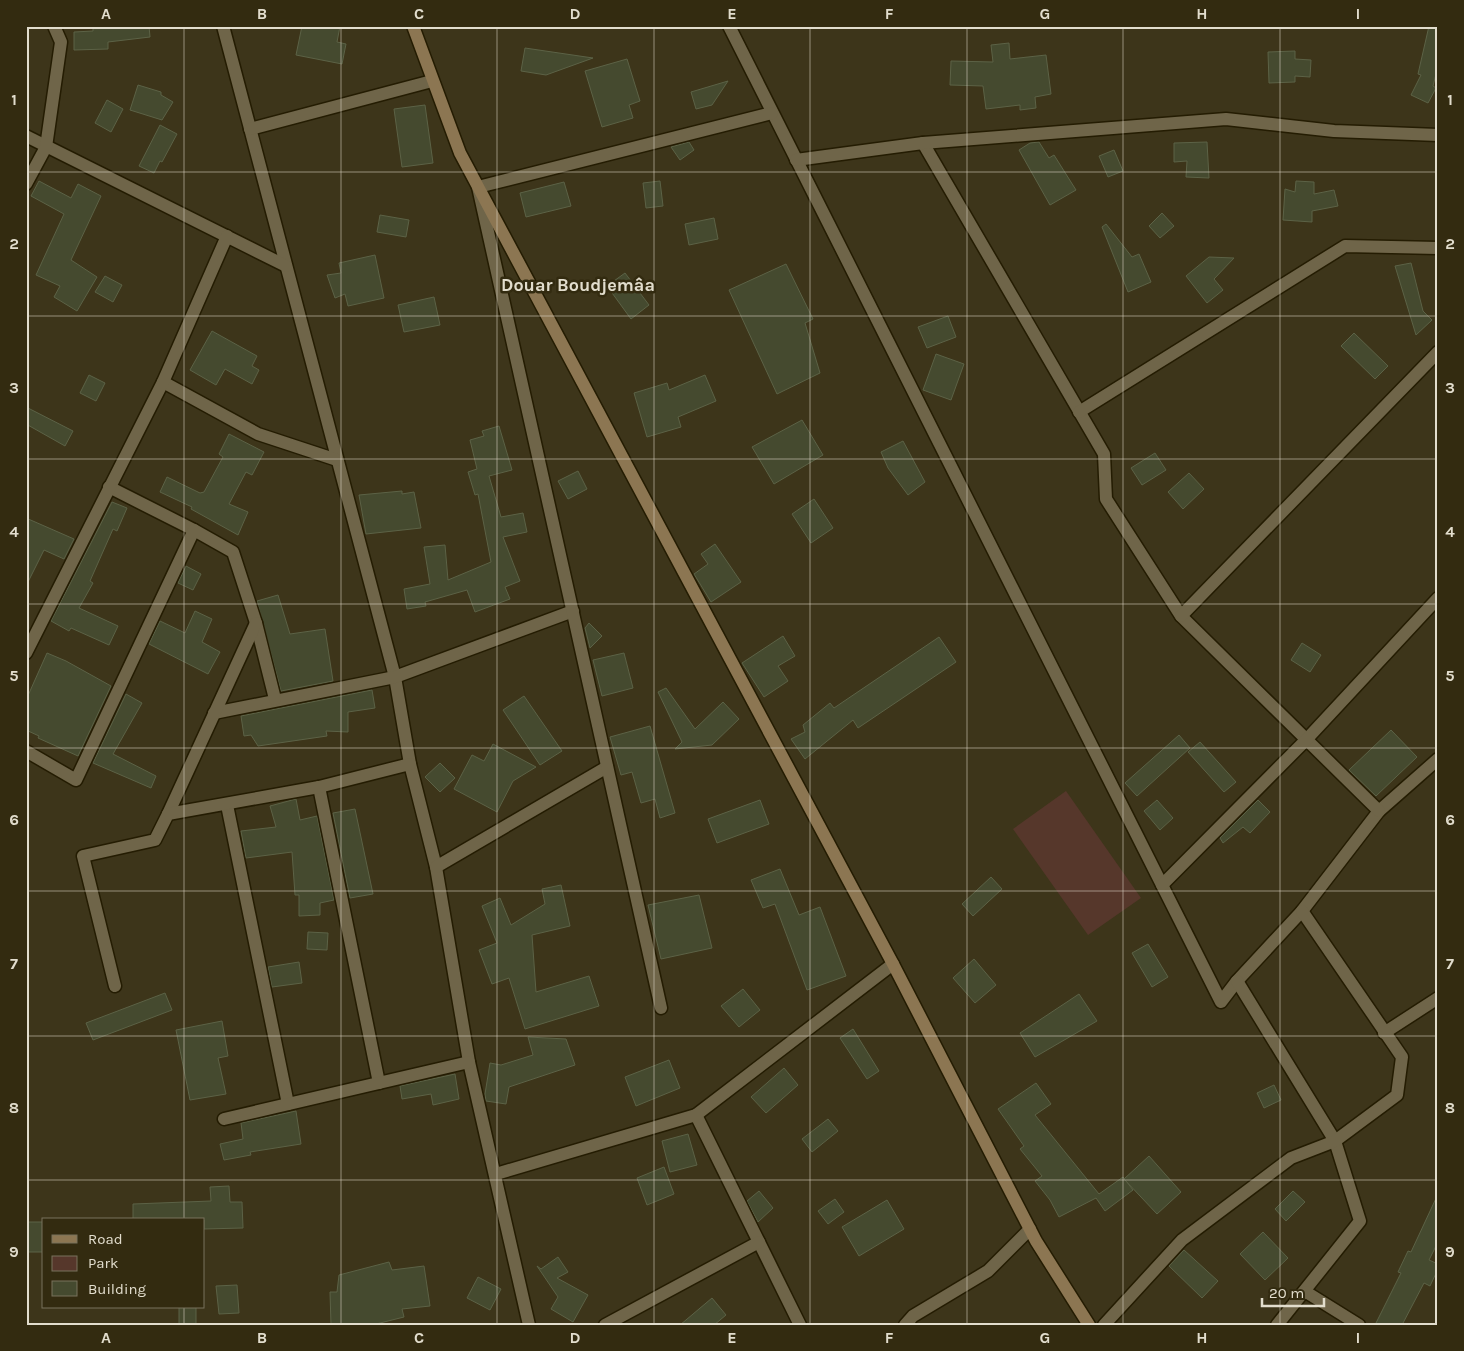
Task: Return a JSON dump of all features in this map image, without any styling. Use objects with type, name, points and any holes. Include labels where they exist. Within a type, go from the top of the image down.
[{"type":"street","points":[[26,184],[46,147],[61,42],[54,26]]},
{"type":"street","points":[[223,26],[395,677],[410,764],[436,867],[469,1062],[530,1325]]},
{"type":"street","points":[[413,26],[460,153],[893,964],[1030,1229],[1089,1325]]},
{"type":"street","points":[[728,26],[1221,1002],[1237,981],[1302,911],[1379,812],[1438,759]]},
{"type":"street","points":[[250,129],[432,80]]},
{"type":"street","points":[[478,187],[772,114]]},
{"type":"street","points":[[796,160],[923,143],[1226,119],[1334,131],[1438,135]]},
{"type":"street","points":[[26,136],[286,266]]},
{"type":"street","points":[[923,143],[1104,454],[1106,498],[1181,616],[1379,812]]},
{"type":"street","points":[[478,187],[661,1008]]},
{"type":"street","points":[[26,653],[163,382],[227,236]]},
{"type":"street","points":[[1079,412],[1345,246],[1438,248]]},
{"type":"street","points":[[1181,616],[1438,352]]},
{"type":"street","points":[[163,382],[258,434],[337,460]]},
{"type":"street","points":[[109,487],[233,552],[256,623],[275,699]]},
{"type":"street","points":[[26,751],[76,780],[194,530]]},
{"type":"street","points":[[1162,885],[1306,740],[1438,598]]},
{"type":"street","points":[[214,713],[275,699],[395,677],[572,611]]},
{"type":"street","points":[[114,986],[83,856],[155,840],[256,623]]},
{"type":"street","points":[[168,814],[228,805],[319,787],[410,764]]},
{"type":"street","points":[[436,867],[607,767]]},
{"type":"street","points":[[319,787],[379,1083]]},
{"type":"street","points":[[228,805],[288,1104]]},
{"type":"street","points":[[1104,1325],[1182,1240],[1291,1158],[1334,1141],[1397,1095],[1402,1057],[1302,911]]},
{"type":"street","points":[[496,1174],[696,1115],[893,964]]},
{"type":"street","points":[[1237,981],[1334,1141],[1360,1221],[1306,1292],[1278,1325]]},
{"type":"street","points":[[1384,1033],[1438,998]]},
{"type":"street","points":[[224,1119],[469,1062]]},
{"type":"street","points":[[696,1115],[800,1325]]},
{"type":"street","points":[[905,1325],[913,1316],[988,1271],[1030,1229]]},
{"type":"street","points":[[605,1325],[759,1242]]},
{"type":"street","points":[[1306,1292],[1359,1325]]},
{"type":"green space","points":[[1066,791],[1141,898],[1088,935],[1013,829]]},
{"type":"building","points":[[93,26],[149,26],[150,37],[108,42],[108,49],[74,50],[74,32],[93,31]]},
{"type":"building","points":[[302,26],[340,26],[337,42],[346,44],[342,64],[296,55]]},
{"type":"building","points":[[1429,26],[1438,26],[1438,66],[1433,86],[1436,88],[1428,103],[1411,95],[1421,75],[1418,74]]},
{"type":"building","points":[[1009,43],[1010,59],[1046,55],[1051,94],[1035,97],[1036,108],[1020,110],[1020,105],[986,109],[983,86],[950,85],[951,61],[993,62],[991,45]]},
{"type":"building","points":[[525,48],[593,58],[546,75],[521,71]]},
{"type":"building","points":[[1295,51],[1295,59],[1311,60],[1310,77],[1295,76],[1295,82],[1269,83],[1268,52]]},
{"type":"building","points":[[627,59],[640,101],[629,105],[633,118],[602,127],[585,71]]},
{"type":"building","points":[[728,81],[712,105],[696,109],[691,92]]},
{"type":"building","points":[[138,85],[161,92],[161,95],[173,102],[162,120],[130,110]]},
{"type":"building","points":[[107,100],[123,109],[111,132],[95,123]]},
{"type":"building","points":[[425,105],[433,163],[402,167],[394,109]]},
{"type":"building","points":[[160,125],[177,134],[154,173],[139,166]]},
{"type":"building","points":[[689,142],[694,150],[680,160],[671,147]]},
{"type":"building","points":[[1039,142],[1049,158],[1054,155],[1076,190],[1050,205],[1019,150],[1030,143]]},
{"type":"building","points":[[1207,142],[1209,178],[1186,177],[1187,161],[1174,162],[1174,143]]},
{"type":"building","points":[[1114,150],[1123,171],[1108,177],[1099,156]]},
{"type":"building","points":[[39,181],[71,198],[78,184],[101,196],[71,260],[97,277],[77,311],[54,297],[60,286],[36,275],[64,214],[31,196]]},
{"type":"building","points":[[660,181],[663,206],[646,208],[643,183]]},
{"type":"building","points":[[1296,181],[1314,182],[1314,194],[1334,190],[1338,206],[1312,211],[1312,222],[1283,220],[1285,189],[1295,192]]},
{"type":"building","points":[[564,182],[571,206],[526,217],[520,193]]},
{"type":"building","points":[[1162,213],[1174,226],[1160,238],[1149,226]]},
{"type":"building","points":[[380,215],[409,220],[406,237],[377,232]]},
{"type":"building","points":[[714,218],[718,239],[689,245],[685,224]]},
{"type":"building","points":[[1106,224],[1132,257],[1139,254],[1151,282],[1128,292],[1102,227]]},
{"type":"building","points":[[375,255],[384,298],[348,306],[345,294],[335,298],[327,275],[341,273],[339,263]]},
{"type":"building","points":[[1209,257],[1234,258],[1214,279],[1223,290],[1207,303],[1186,276]]},
{"type":"building","points":[[1411,263],[1423,311],[1432,320],[1416,335],[1395,266]]},
{"type":"building","points":[[786,264],[813,319],[805,323],[820,373],[777,394],[729,290]]},
{"type":"building","points":[[625,273],[649,305],[631,319],[607,286]]},
{"type":"building","points":[[105,276],[122,285],[113,302],[95,292]]},
{"type":"building","points":[[434,297],[440,325],[404,332],[398,305]]},
{"type":"building","points":[[948,316],[956,337],[927,348],[918,327]]},
{"type":"building","points":[[212,331],[257,356],[252,366],[259,370],[252,384],[225,369],[216,385],[190,370]]},
{"type":"building","points":[[1354,333],[1388,366],[1375,379],[1341,346]]},
{"type":"building","points":[[936,354],[964,364],[951,400],[923,390]]},
{"type":"building","points":[[89,375],[105,383],[96,401],[80,393]]},
{"type":"building","points":[[705,375],[716,401],[678,417],[681,427],[647,437],[634,393],[667,383],[669,390]]},
{"type":"building","points":[[26,407],[73,431],[65,446],[26,424]]},
{"type":"building","points":[[802,420],[823,455],[774,484],[752,447]]},
{"type":"building","points":[[499,426],[512,470],[489,476],[501,517],[523,513],[527,532],[503,537],[520,581],[505,587],[510,599],[475,612],[467,590],[425,602],[426,606],[407,609],[404,589],[430,584],[424,547],[445,545],[448,580],[491,562],[478,494],[475,495],[468,472],[477,469],[470,440],[484,436],[482,431]]},
{"type":"building","points":[[229,434],[264,452],[252,475],[246,472],[229,504],[248,512],[238,535],[191,509],[192,507],[160,492],[167,477],[200,493],[204,492],[223,457],[219,454]]},
{"type":"building","points":[[903,441],[925,482],[908,495],[888,468],[881,452]]},
{"type":"building","points":[[1155,453],[1166,470],[1142,485],[1131,468]]},
{"type":"building","points":[[578,471],[587,489],[568,499],[558,481]]},
{"type":"building","points":[[1189,473],[1204,489],[1183,509],[1168,492]]},
{"type":"building","points":[[402,491],[402,494],[414,492],[421,528],[366,534],[359,495]]},
{"type":"building","points":[[814,499],[833,528],[811,543],[792,514]]},
{"type":"building","points":[[112,502],[127,508],[117,531],[113,529],[90,581],[93,583],[79,608],[118,626],[109,645],[71,628],[69,631],[51,621]]},
{"type":"building","points":[[26,518],[74,539],[64,559],[44,550],[26,586]]},
{"type":"building","points":[[715,544],[741,582],[711,602],[694,574],[708,564],[701,554]]},
{"type":"building","points":[[186,566],[201,574],[193,590],[178,583]]},
{"type":"building","points":[[278,595],[290,634],[325,629],[333,681],[281,691],[257,601]]},
{"type":"building","points":[[195,611],[212,619],[202,642],[220,652],[208,674],[149,644],[160,621],[185,633]]},
{"type":"building","points":[[589,623],[602,636],[590,648],[585,628]]},
{"type":"building","points":[[783,636],[795,656],[778,666],[788,681],[764,697],[742,663]]},
{"type":"building","points":[[939,637],[956,662],[858,728],[853,720],[805,759],[791,739],[805,732],[803,725],[830,703],[834,708]]},
{"type":"building","points":[[1302,643],[1321,655],[1310,672],[1291,660]]},
{"type":"building","points":[[47,653],[66,661],[111,686],[78,756],[38,738],[39,736],[26,730],[26,700]]},
{"type":"building","points":[[624,653],[633,688],[602,696],[593,660]]},
{"type":"building","points":[[666,688],[695,729],[723,702],[739,719],[712,745],[675,749],[682,742],[658,692]]},
{"type":"building","points":[[372,690],[375,708],[348,712],[348,732],[326,731],[327,736],[258,746],[251,735],[244,736],[241,716]]},
{"type":"building","points":[[126,694],[142,703],[113,754],[156,776],[151,788],[93,763]]},
{"type":"building","points":[[524,696],[562,751],[540,765],[503,710]]},
{"type":"building","points":[[650,726],[675,813],[660,818],[655,799],[641,803],[632,772],[621,775],[610,737]]},
{"type":"building","points":[[1391,730],[1417,757],[1376,796],[1349,770]]},
{"type":"building","points":[[1179,735],[1190,748],[1137,796],[1125,783]]},
{"type":"building","points":[[1200,742],[1236,782],[1224,792],[1188,752]]},
{"type":"building","points":[[493,744],[536,767],[513,781],[497,812],[454,789],[472,755],[484,761]]},
{"type":"building","points":[[440,763],[455,778],[440,792],[425,777]]},
{"type":"building","points":[[296,799],[300,820],[317,816],[334,900],[320,903],[320,915],[299,916],[299,895],[295,895],[292,852],[246,858],[241,831],[276,827],[270,806]]},
{"type":"building","points":[[760,800],[769,824],[717,843],[708,819]]},
{"type":"building","points":[[1157,800],[1173,818],[1160,830],[1144,811]]},
{"type":"building","points":[[1258,800],[1270,812],[1250,833],[1243,827],[1223,843],[1220,838]]},
{"type":"building","points":[[355,809],[373,894],[350,898],[333,813]]},
{"type":"building","points":[[780,869],[799,915],[820,907],[846,976],[807,990],[775,904],[763,908],[751,880]]},
{"type":"building","points":[[991,877],[1002,889],[973,916],[962,904]]},
{"type":"building","points":[[561,885],[570,926],[532,935],[536,992],[589,976],[599,1006],[525,1029],[509,978],[492,984],[479,950],[497,943],[482,906],[500,898],[511,925],[545,904],[542,889]]},
{"type":"building","points":[[699,895],[712,948],[661,959],[648,905]]},
{"type":"building","points":[[308,932],[328,933],[327,950],[307,949]]},
{"type":"building","points":[[1148,944],[1168,977],[1152,987],[1132,953]]},
{"type":"building","points":[[974,959],[996,985],[975,1003],[953,978]]},
{"type":"building","points":[[299,962],[302,983],[272,987],[268,967]]},
{"type":"building","points":[[743,989],[760,1010],[739,1027],[721,1006]]},
{"type":"building","points":[[165,993],[172,1010],[93,1040],[86,1023]]},
{"type":"building","points":[[1079,994],[1097,1021],[1035,1057],[1020,1033]]},
{"type":"building","points":[[222,1021],[228,1056],[218,1058],[226,1094],[190,1100],[176,1030]]},
{"type":"building","points":[[853,1029],[879,1071],[867,1079],[840,1038]]},
{"type":"building","points":[[528,1037],[566,1039],[575,1065],[509,1087],[506,1104],[486,1101],[485,1094],[490,1063],[501,1065],[533,1055]]},
{"type":"building","points":[[669,1060],[680,1088],[636,1106],[625,1077]]},
{"type":"building","points":[[784,1068],[798,1085],[766,1113],[751,1097]]},
{"type":"building","points":[[455,1074],[459,1099],[433,1105],[431,1094],[402,1099],[400,1086]]},
{"type":"building","points":[[1036,1083],[1051,1104],[1035,1115],[1099,1194],[1123,1177],[1133,1190],[1105,1211],[1096,1198],[1059,1217],[1050,1200],[1035,1181],[1042,1176],[1020,1149],[1024,1146],[998,1109]]},
{"type":"building","points":[[1274,1085],[1281,1100],[1264,1108],[1257,1093]]},
{"type":"building","points":[[296,1111],[301,1144],[250,1152],[251,1155],[224,1160],[220,1144],[243,1139],[241,1123]]},
{"type":"building","points":[[828,1119],[838,1131],[812,1152],[802,1139]]},
{"type":"building","points":[[688,1134],[697,1165],[670,1172],[662,1141]]},
{"type":"building","points":[[1149,1156],[1181,1192],[1157,1214],[1124,1179]]},
{"type":"building","points":[[664,1167],[674,1194],[647,1205],[637,1178]]},
{"type":"building","points":[[229,1186],[230,1202],[242,1202],[243,1228],[205,1229],[205,1218],[133,1218],[133,1204],[211,1201],[210,1187]]},
{"type":"building","points":[[759,1191],[773,1208],[758,1222],[747,1201]]},
{"type":"building","points":[[1293,1191],[1305,1202],[1286,1221],[1275,1209]]},
{"type":"building","points":[[1438,1194],[1438,1242],[1429,1260],[1438,1264],[1438,1269],[1430,1286],[1424,1283],[1402,1325],[1375,1325],[1401,1273],[1398,1272],[1408,1251],[1411,1252]]},
{"type":"building","points":[[835,1199],[844,1212],[828,1224],[818,1211]]},
{"type":"building","points":[[887,1200],[904,1229],[859,1256],[842,1227]]},
{"type":"building","points":[[26,1222],[42,1222],[42,1252],[26,1252]]},
{"type":"building","points":[[1263,1232],[1288,1258],[1265,1280],[1240,1254]]},
{"type":"building","points":[[1184,1250],[1218,1281],[1202,1298],[1169,1266]]},
{"type":"building","points":[[558,1257],[568,1272],[557,1278],[588,1295],[573,1322],[551,1309],[558,1297],[537,1266],[541,1269]]},
{"type":"building","points":[[389,1262],[392,1270],[424,1266],[430,1306],[402,1309],[404,1317],[372,1325],[331,1325],[330,1292],[337,1292],[339,1275]]},
{"type":"building","points":[[478,1277],[501,1289],[490,1310],[467,1298]]},
{"type":"building","points":[[237,1285],[239,1313],[219,1314],[216,1286]]},
{"type":"building","points":[[712,1298],[726,1315],[714,1325],[680,1325]]},
{"type":"building","points":[[179,1308],[196,1308],[196,1325],[179,1325]]},
{"type":"district","name":"Douar Boudjemâa","points":[[578,285]]}]
